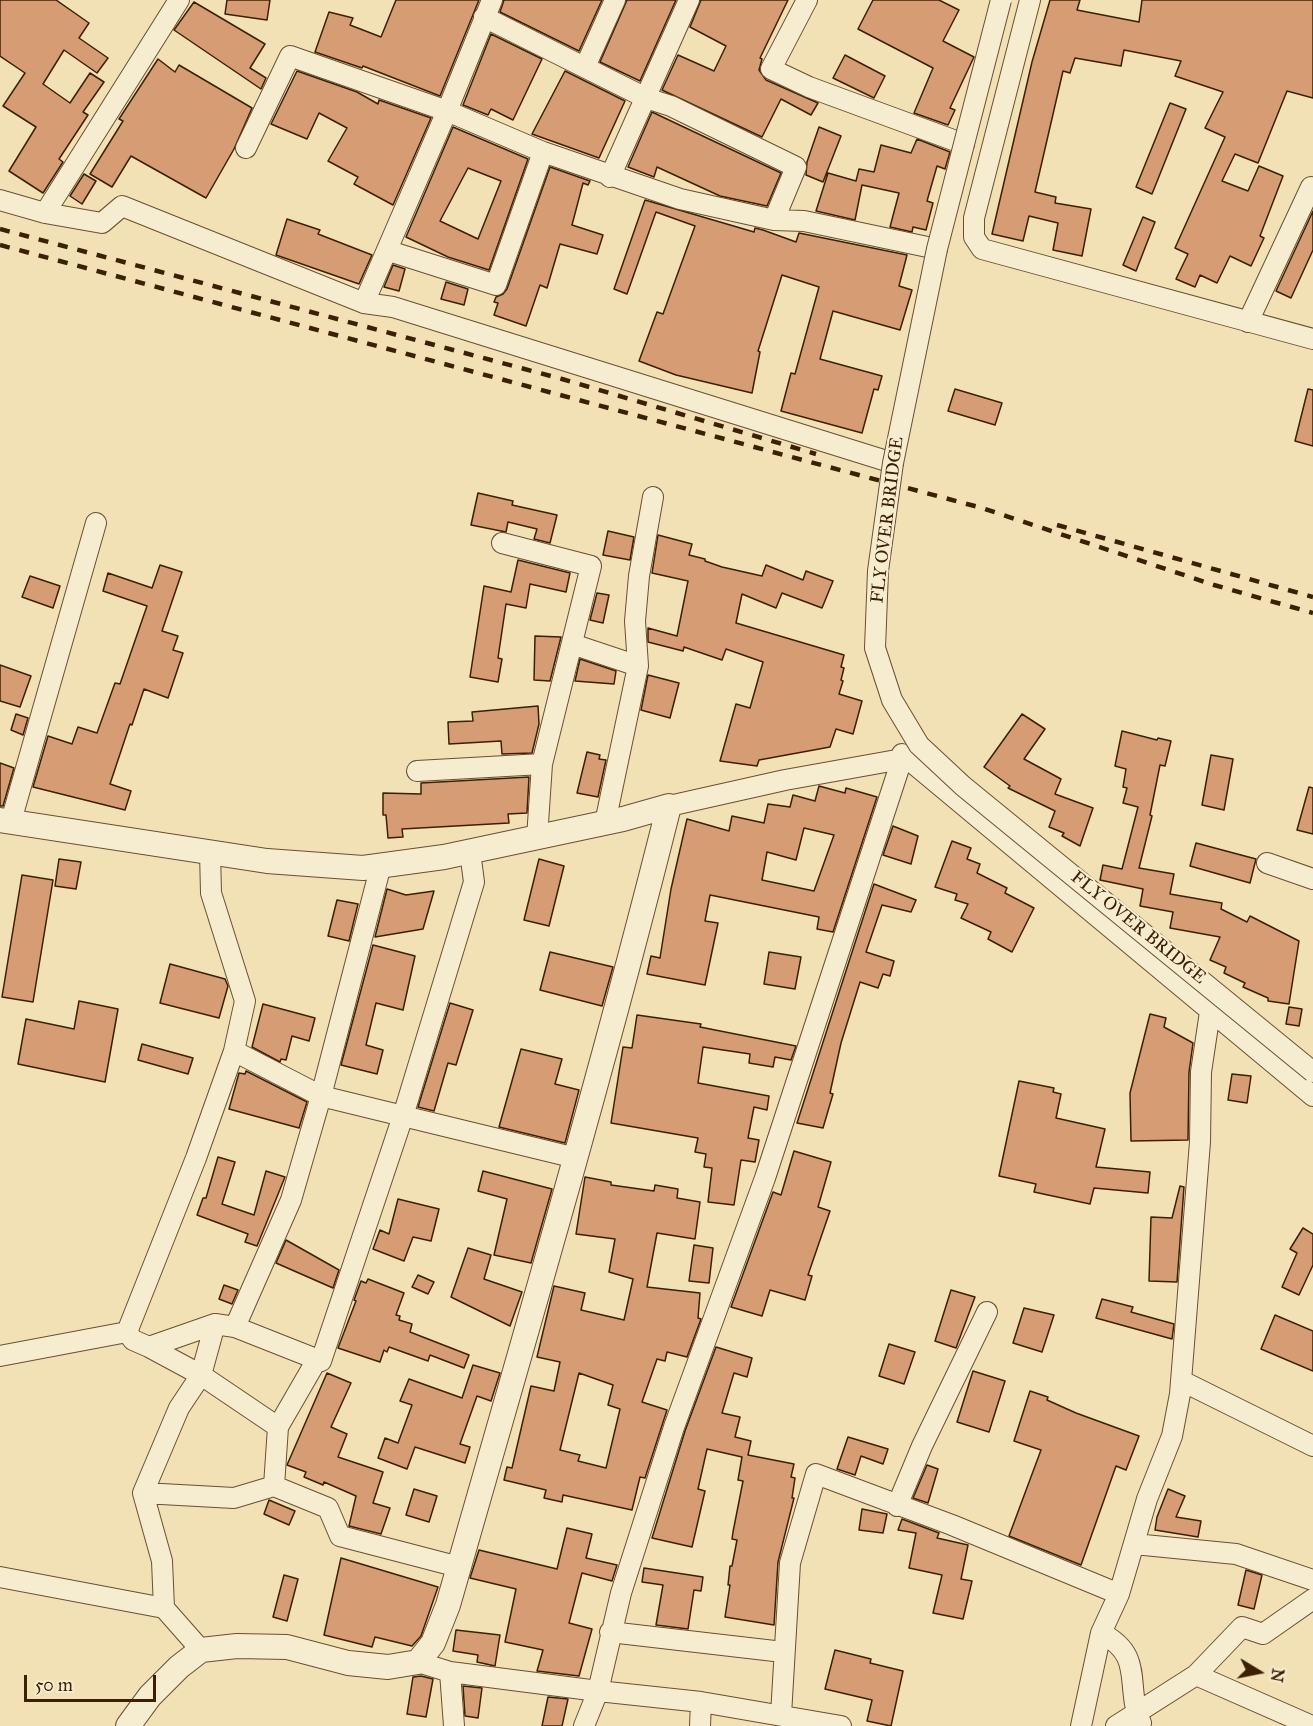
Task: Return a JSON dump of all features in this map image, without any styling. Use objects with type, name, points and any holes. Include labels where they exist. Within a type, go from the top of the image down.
[{"type":"street","points":[[45,213],[179,0]]},
{"type":"street","points":[[585,67],[615,0]]},
{"type":"street","points":[[610,177],[689,0]]},
{"type":"street","points":[[807,0],[771,69],[809,87],[964,144]]},
{"type":"street","name":"FLY OVER BRIDGE","points":[[1001,0],[938,249],[893,463],[878,571],[875,648],[892,700],[919,745],[963,786],[1313,1072]]},
{"type":"street","points":[[1030,0],[974,218],[974,237],[982,249],[1313,339]]},
{"type":"street","points":[[364,303],[447,111],[488,8],[585,67],[646,98],[671,106],[796,167],[774,220]]},
{"type":"street","points":[[246,148],[290,56],[447,111],[543,152],[610,177],[680,199],[774,220],[804,221],[938,249]]},
{"type":"street","points":[[388,251],[496,285],[543,152]]},
{"type":"street","points":[[1248,322],[1311,187],[1313,188]]},
{"type":"street","points":[[0,200],[45,213],[102,223],[122,206],[364,303],[393,307],[893,463]]},
{"type":"street","points":[[605,823],[638,666],[635,621],[639,576],[653,497]]},
{"type":"street","points":[[96,523],[6,820],[267,861],[363,867],[470,852],[605,823],[785,780],[902,759]]},
{"type":"street","points":[[502,543],[591,567],[542,764],[537,838]]},
{"type":"street","points":[[572,644],[638,666]]},
{"type":"street","points":[[584,1726],[598,1691],[610,1632],[674,1427],[765,1178],[902,754],[1313,1096]]},
{"type":"street","points":[[417,771],[542,764]]},
{"type":"street","points":[[418,1662],[433,1643],[459,1567],[635,945],[669,806]]},
{"type":"street","points":[[126,1332],[196,1158],[234,1051],[244,1001],[211,894],[210,852]]},
{"type":"street","points":[[321,1361],[403,1116],[474,882],[470,852]]},
{"type":"street","points":[[1267,863],[1313,879]]},
{"type":"street","points":[[235,1327],[291,1200],[321,1096],[381,865]]},
{"type":"street","points":[[1081,1726],[1101,1633],[1119,1594],[1147,1498],[1172,1436],[1182,1381],[1200,1142],[1201,1072],[1210,1012]]},
{"type":"street","points":[[234,1051],[321,1096],[576,1158]]},
{"type":"street","points":[[897,1506],[922,1446],[987,1312]]},
{"type":"street","points":[[149,1347],[215,1324],[235,1327],[321,1361]]},
{"type":"street","points":[[164,1608],[162,1561],[143,1493],[179,1408],[201,1375],[215,1324]]},
{"type":"street","points":[[126,1332],[133,1340],[201,1375],[278,1427]]},
{"type":"street","points":[[0,1356],[126,1332]]},
{"type":"street","points":[[274,1486],[278,1427],[315,1363],[321,1361]]},
{"type":"street","points":[[1182,1381],[1313,1446]]},
{"type":"street","points":[[781,1715],[790,1563],[816,1474],[952,1525],[1119,1594]]},
{"type":"street","points":[[143,1493],[234,1498],[274,1486],[328,1508],[340,1536],[459,1567]]},
{"type":"street","points":[[1134,1544],[1236,1554],[1313,1580]]},
{"type":"street","points":[[0,1577],[164,1608],[201,1650]]},
{"type":"street","points":[[1116,1726],[1140,1720],[1196,1675],[1242,1628],[1263,1634],[1313,1599]]},
{"type":"street","points":[[610,1632],[783,1652]]},
{"type":"street","points":[[1101,1633],[1118,1641],[1129,1660],[1140,1720]]},
{"type":"street","points":[[128,1726],[150,1696],[179,1667],[201,1650],[237,1646],[287,1647],[358,1664],[388,1667],[418,1662],[450,1672],[701,1702],[841,1726]]},
{"type":"street","points":[[450,1672],[453,1726]]},
{"type":"street","points":[[1196,1675],[1312,1726]]},
{"type":"street","points":[[700,1726],[701,1702]]},
{"type":"building","points":[[0,0],[56,0],[89,23],[79,38],[108,58],[97,73],[64,50],[43,84],[70,103],[90,73],[104,82],[83,112],[88,115],[59,159],[63,162],[43,193],[9,171],[36,127],[3,106],[25,73],[0,56]]},
{"type":"building","points":[[227,0],[270,0],[267,20],[225,14]]},
{"type":"building","points":[[396,0],[479,0],[440,96],[363,66],[362,68],[315,52],[329,12],[353,18],[350,25],[381,37]]},
{"type":"building","points":[[504,0],[602,0],[579,51],[500,12]]},
{"type":"building","points":[[627,0],[676,0],[640,81],[600,62]]},
{"type":"building","points":[[701,0],[788,0],[760,58],[762,59],[759,70],[766,80],[818,103],[811,115],[781,99],[762,137],[662,90],[678,55],[714,71],[726,46],[690,27]]},
{"type":"building","points":[[873,0],[939,0],[959,10],[943,41],[974,57],[950,108],[955,110],[948,125],[914,113],[933,68],[858,29]]},
{"type":"building","points":[[1050,0],[1080,0],[1077,10],[1139,22],[1142,0],[1313,0],[1313,98],[1287,91],[1258,163],[1235,154],[1222,181],[1248,191],[1259,166],[1283,176],[1260,236],[1264,238],[1251,266],[1230,256],[1217,283],[1200,275],[1195,287],[1176,279],[1188,254],[1175,248],[1225,137],[1205,128],[1223,92],[1175,76],[1181,61],[1124,50],[1121,66],[1075,58],[1070,73],[1063,71],[1035,192],[1056,197],[1055,203],[1091,209],[1082,256],[1053,250],[1058,223],[1029,216],[1023,241],[992,234],[1032,62]]},
{"type":"building","points":[[194,2],[265,44],[250,68],[266,78],[261,89],[174,30]]},
{"type":"building","points":[[491,34],[542,59],[513,120],[491,109],[488,115],[463,105]]},
{"type":"building","points":[[845,55],[885,76],[874,98],[833,78]]},
{"type":"building","points":[[158,59],[175,72],[179,65],[252,108],[234,149],[206,198],[131,156],[112,187],[90,174],[123,121],[119,119]]},
{"type":"building","points":[[297,71],[357,92],[378,104],[379,100],[431,118],[393,205],[354,184],[358,177],[328,161],[347,128],[319,113],[307,139],[271,124]]},
{"type":"building","points":[[565,71],[625,101],[599,158],[532,134]]},
{"type":"building","points":[[1170,103],[1186,109],[1152,194],[1136,187]]},
{"type":"building","points":[[652,112],[781,173],[767,206],[720,196],[657,167],[654,177],[628,167]]},
{"type":"building","points":[[453,127],[528,159],[489,270],[448,257],[406,237]],"holes":[[[468,168],[501,181],[478,239],[440,221]]]},
{"type":"building","points":[[819,127],[841,136],[823,182],[806,175],[807,162]]},
{"type":"building","points":[[917,139],[950,152],[945,169],[937,166],[927,201],[933,203],[926,230],[913,227],[912,232],[890,227],[899,193],[862,185],[855,220],[816,211],[828,173],[856,181],[859,169],[874,172],[881,145],[911,153]]},
{"type":"building","points":[[550,167],[590,181],[588,185],[583,183],[572,225],[603,235],[597,254],[560,244],[547,288],[540,285],[526,326],[494,315],[498,303],[494,302],[496,297],[507,289]]},
{"type":"building","points":[[84,174],[96,181],[82,204],[70,196]]},
{"type":"building","points":[[645,200],[754,232],[755,228],[763,230],[796,242],[799,233],[907,255],[899,286],[912,290],[900,330],[833,311],[820,359],[882,376],[878,390],[874,389],[862,433],[781,411],[791,373],[795,374],[819,287],[782,275],[758,351],[760,352],[752,393],[676,375],[639,361],[657,312],[663,314],[695,226],[656,212],[627,294],[614,289]]},
{"type":"building","points":[[1313,211],[1313,250],[1291,298],[1276,291]]},
{"type":"building","points":[[1143,217],[1155,222],[1136,271],[1123,265]]},
{"type":"building","points":[[287,219],[320,230],[318,234],[372,255],[359,284],[276,255]]},
{"type":"building","points":[[393,265],[405,269],[399,291],[384,287]]},
{"type":"building","points":[[446,282],[468,289],[464,305],[441,299]]},
{"type":"building","points":[[955,389],[1002,403],[995,425],[948,411]]},
{"type":"building","points":[[1308,389],[1313,390],[1313,446],[1295,441]]},
{"type":"building","points":[[478,493],[513,501],[512,505],[557,515],[550,543],[534,539],[537,529],[508,522],[506,532],[471,525]]},
{"type":"building","points":[[608,531],[634,537],[630,560],[603,555]]},
{"type":"building","points":[[658,535],[692,544],[689,555],[722,567],[762,576],[766,565],[803,580],[806,571],[833,581],[822,608],[782,593],[776,608],[742,594],[736,623],[844,655],[841,667],[844,668],[841,680],[843,681],[839,694],[862,701],[853,734],[836,729],[830,747],[759,760],[757,766],[720,761],[736,704],[750,708],[763,662],[726,649],[722,660],[684,647],[683,651],[648,642],[648,628],[677,636],[688,581],[652,573]]},
{"type":"building","points":[[518,560],[570,573],[566,592],[530,584],[526,608],[506,604],[498,658],[502,659],[498,682],[470,677],[484,586],[511,592]]},
{"type":"building","points":[[160,565],[182,572],[162,631],[178,636],[173,650],[183,653],[168,698],[144,689],[132,725],[130,724],[110,784],[131,791],[125,810],[33,787],[48,736],[72,744],[78,727],[97,733],[115,683],[120,684],[147,606],[103,591],[108,573],[152,588]]},
{"type":"building","points":[[30,576],[60,586],[53,608],[22,597]]},
{"type":"building","points":[[597,593],[609,595],[603,623],[590,620]]},
{"type":"building","points":[[535,636],[561,637],[550,681],[534,680]]},
{"type":"building","points":[[580,659],[616,671],[614,684],[575,681]]},
{"type":"building","points":[[0,665],[31,676],[20,707],[0,701]]},
{"type":"building","points":[[648,675],[679,683],[670,718],[641,710]]},
{"type":"building","points":[[538,706],[539,724],[532,753],[502,754],[501,741],[449,744],[448,722],[473,721],[472,712]]},
{"type":"building","points":[[16,714],[28,718],[23,735],[11,730]]},
{"type":"building","points":[[1022,714],[1045,729],[1024,759],[1061,779],[1055,794],[1093,808],[1080,846],[1062,836],[1064,833],[1049,827],[1055,811],[1008,788],[1010,786],[984,767]]},
{"type":"building","points":[[1122,731],[1157,740],[1158,738],[1171,741],[1165,766],[1160,765],[1150,815],[1152,816],[1139,868],[1174,874],[1170,894],[1222,903],[1221,909],[1247,922],[1250,916],[1299,941],[1289,1004],[1268,1001],[1268,998],[1243,987],[1245,983],[1224,973],[1226,967],[1210,960],[1220,937],[1170,928],[1173,912],[1140,906],[1143,889],[1100,880],[1103,865],[1122,869],[1138,807],[1123,803],[1127,788],[1123,787],[1126,769],[1115,766]]},
{"type":"building","points":[[587,752],[600,755],[599,759],[606,760],[598,797],[577,793]]},
{"type":"building","points":[[1211,755],[1233,759],[1224,810],[1202,805]]},
{"type":"building","points":[[0,763],[14,768],[3,806],[0,806]]},
{"type":"building","points":[[529,777],[527,813],[508,814],[509,823],[402,829],[403,837],[388,838],[386,815],[383,815],[383,793],[421,794],[421,783]]},
{"type":"building","points":[[819,786],[845,793],[846,788],[877,797],[833,932],[817,929],[819,917],[710,895],[705,921],[718,923],[705,985],[647,974],[651,956],[660,958],[671,889],[687,819],[729,831],[732,816],[764,823],[768,804],[790,807],[793,795],[815,801]],"holes":[[[804,828],[834,835],[814,891],[762,880],[767,852],[796,860]]]},
{"type":"building","points":[[1309,787],[1313,788],[1313,834],[1297,830]]},
{"type":"building","points":[[893,826],[918,836],[911,864],[883,855]]},
{"type":"building","points":[[952,841],[971,848],[967,859],[980,864],[977,873],[1007,888],[1005,893],[1034,908],[1012,952],[988,939],[991,932],[961,918],[968,904],[955,900],[957,894],[935,887]]},
{"type":"building","points":[[1196,843],[1256,859],[1250,883],[1190,866]]},
{"type":"building","points":[[59,859],[81,862],[76,889],[55,886]]},
{"type":"building","points":[[539,859],[564,866],[549,926],[524,920]]},
{"type":"building","points":[[22,875],[53,880],[33,1002],[2,997]]},
{"type":"building","points":[[874,884],[916,900],[911,912],[882,905],[866,952],[894,961],[890,976],[883,974],[878,988],[860,982],[841,1043],[830,1093],[833,1094],[823,1128],[797,1123]]},
{"type":"building","points":[[387,889],[406,895],[434,891],[423,929],[375,937]]},
{"type":"building","points":[[337,900],[358,904],[349,941],[328,936]]},
{"type":"building","points":[[373,945],[415,956],[403,1010],[376,1003],[366,1045],[383,1050],[377,1074],[341,1065]]},
{"type":"building","points":[[550,952],[613,967],[602,1006],[540,990]]},
{"type":"building","points":[[769,952],[801,957],[795,989],[764,984]]},
{"type":"building","points":[[170,964],[225,979],[228,986],[219,1018],[160,1003]]},
{"type":"building","points":[[79,1001],[118,1009],[105,1082],[18,1064],[26,1019],[74,1029]]},
{"type":"building","points":[[450,1003],[473,1010],[456,1065],[448,1063],[434,1111],[418,1107]]},
{"type":"building","points":[[263,1004],[315,1018],[309,1041],[292,1036],[286,1060],[281,1059],[280,1062],[252,1047]]},
{"type":"building","points":[[1289,1007],[1302,1009],[1299,1026],[1286,1024]]},
{"type":"building","points":[[1150,1014],[1166,1018],[1164,1027],[1193,1043],[1189,1072],[1188,1140],[1131,1141],[1130,1093]]},
{"type":"building","points":[[637,1015],[701,1024],[700,1027],[796,1046],[791,1060],[775,1057],[773,1067],[749,1063],[750,1054],[703,1047],[698,1083],[769,1096],[767,1110],[754,1107],[748,1138],[759,1140],[755,1162],[741,1160],[734,1205],[708,1202],[712,1168],[704,1167],[706,1154],[695,1152],[698,1138],[611,1123],[623,1047],[632,1048]]},
{"type":"building","points":[[142,1044],[193,1058],[188,1074],[138,1060]]},
{"type":"building","points":[[521,1049],[562,1059],[555,1084],[579,1090],[565,1143],[499,1127]]},
{"type":"building","points":[[246,1071],[307,1102],[299,1128],[229,1109],[239,1073],[245,1074]]},
{"type":"building","points":[[1232,1074],[1251,1076],[1247,1103],[1228,1100]]},
{"type":"building","points":[[1019,1081],[1054,1088],[1053,1092],[1061,1094],[1056,1118],[1105,1129],[1096,1167],[1150,1172],[1148,1193],[1094,1188],[1090,1204],[1034,1192],[1036,1184],[999,1176]]},
{"type":"building","points":[[794,1151],[831,1162],[818,1207],[830,1211],[808,1275],[812,1276],[805,1300],[770,1290],[762,1316],[731,1307],[773,1192],[781,1195]]},
{"type":"building","points":[[218,1157],[235,1162],[222,1204],[254,1215],[266,1171],[285,1177],[257,1246],[245,1242],[248,1234],[197,1215],[203,1198],[206,1198]]},
{"type":"building","points":[[483,1171],[552,1189],[531,1263],[494,1255],[507,1199],[478,1191]]},
{"type":"building","points":[[585,1177],[611,1182],[611,1185],[654,1191],[655,1185],[678,1189],[677,1198],[700,1202],[695,1239],[657,1233],[647,1287],[700,1293],[698,1318],[701,1319],[687,1357],[667,1352],[665,1361],[657,1359],[642,1402],[667,1410],[645,1478],[640,1477],[632,1510],[563,1495],[562,1502],[544,1498],[546,1490],[504,1480],[507,1467],[512,1468],[531,1386],[554,1391],[560,1362],[537,1357],[554,1286],[585,1293],[581,1310],[624,1320],[633,1279],[609,1272],[615,1239],[576,1234]],"holes":[[[579,1373],[613,1385],[608,1405],[620,1409],[606,1468],[578,1461],[580,1455],[560,1450]]]},
{"type":"building","points":[[1180,1186],[1184,1187],[1177,1282],[1149,1281],[1151,1217],[1172,1218]]},
{"type":"building","points":[[398,1199],[439,1209],[431,1241],[413,1237],[404,1261],[373,1249],[380,1230],[389,1234]]},
{"type":"building","points":[[1303,1228],[1313,1234],[1313,1265],[1299,1295],[1282,1287],[1297,1253],[1290,1249]]},
{"type":"building","points":[[286,1240],[339,1270],[333,1288],[276,1263]]},
{"type":"building","points":[[694,1245],[713,1248],[709,1283],[689,1281]]},
{"type":"building","points":[[468,1248],[491,1255],[484,1279],[522,1292],[510,1326],[451,1297]]},
{"type":"building","points":[[418,1275],[434,1282],[428,1294],[412,1287]]},
{"type":"building","points":[[368,1279],[404,1293],[396,1315],[400,1316],[399,1320],[412,1324],[410,1332],[469,1355],[464,1368],[430,1355],[428,1361],[389,1347],[387,1352],[384,1350],[380,1362],[338,1348],[361,1281],[366,1283]]},
{"type":"building","points":[[224,1285],[238,1290],[232,1304],[219,1299]]},
{"type":"building","points":[[951,1290],[975,1297],[956,1348],[935,1341]]},
{"type":"building","points":[[1102,1299],[1133,1307],[1131,1312],[1174,1324],[1172,1339],[1096,1318]]},
{"type":"building","points":[[1024,1308],[1054,1315],[1042,1352],[1013,1343]]},
{"type":"building","points":[[1275,1315],[1313,1331],[1313,1371],[1261,1349]]},
{"type":"building","points":[[889,1344],[915,1352],[904,1384],[879,1376]]},
{"type":"building","points":[[716,1347],[752,1358],[747,1377],[734,1373],[722,1413],[740,1417],[735,1437],[751,1441],[748,1455],[794,1464],[791,1477],[795,1478],[792,1498],[794,1498],[778,1562],[774,1625],[725,1617],[730,1585],[728,1585],[730,1566],[732,1566],[737,1540],[732,1539],[743,1481],[738,1480],[742,1457],[707,1449],[698,1489],[705,1491],[692,1547],[652,1538],[685,1431]]},
{"type":"building","points":[[473,1365],[500,1373],[491,1401],[477,1396],[460,1444],[470,1447],[465,1463],[415,1447],[407,1469],[378,1458],[385,1438],[398,1443],[412,1405],[400,1401],[409,1379],[462,1398]]},
{"type":"building","points":[[973,1371],[1005,1381],[989,1432],[957,1422]]},
{"type":"building","points":[[327,1373],[351,1383],[331,1427],[347,1434],[338,1457],[383,1472],[373,1503],[390,1508],[381,1534],[349,1526],[356,1496],[324,1482],[323,1485],[304,1477],[306,1472],[287,1465]]},
{"type":"building","points":[[1030,1391],[1048,1397],[1047,1400],[1076,1413],[1139,1436],[1126,1470],[1116,1466],[1081,1565],[1009,1536],[1041,1450],[1014,1441]]},
{"type":"building","points":[[848,1437],[888,1449],[883,1464],[861,1456],[855,1475],[837,1469]]},
{"type":"building","points":[[927,1465],[938,1469],[928,1503],[913,1498]]},
{"type":"building","points":[[414,1489],[437,1496],[429,1522],[406,1515]]},
{"type":"building","points":[[1168,1489],[1185,1496],[1176,1517],[1201,1521],[1198,1537],[1155,1530],[1157,1517]]},
{"type":"building","points":[[269,1500],[295,1511],[289,1525],[264,1514]]},
{"type":"building","points":[[862,1509],[887,1514],[883,1533],[859,1530]]},
{"type":"building","points":[[902,1519],[939,1533],[937,1538],[968,1545],[961,1579],[972,1581],[963,1619],[933,1613],[942,1575],[909,1568],[916,1533],[898,1530]]},
{"type":"building","points":[[567,1528],[592,1534],[586,1558],[617,1565],[612,1581],[582,1573],[569,1623],[592,1629],[579,1676],[537,1671],[543,1650],[505,1642],[516,1589],[470,1578],[479,1550],[557,1569]]},
{"type":"building","points":[[341,1558],[438,1587],[421,1636],[412,1646],[375,1637],[372,1647],[324,1635]]},
{"type":"building","points":[[644,1568],[703,1577],[701,1591],[694,1590],[688,1629],[656,1625],[663,1585],[642,1582]]},
{"type":"building","points":[[1246,1570],[1262,1575],[1254,1609],[1238,1605]]},
{"type":"building","points":[[284,1575],[298,1579],[287,1621],[273,1617]]},
{"type":"building","points":[[456,1630],[500,1635],[495,1666],[477,1662],[478,1655],[453,1651]]},
{"type":"building","points":[[835,1650],[871,1659],[870,1663],[903,1671],[891,1726],[867,1721],[872,1700],[825,1689]]},
{"type":"building","points":[[413,1677],[433,1679],[426,1717],[407,1714]]},
{"type":"building","points":[[463,1686],[482,1688],[478,1718],[465,1716]]},
{"type":"building","points":[[548,1697],[568,1699],[562,1726],[542,1726]]},
{"type":"railway","points":[[0,229],[562,379],[816,454]]},
{"type":"railway","points":[[0,245],[982,508],[1214,585],[1313,613]]},
{"type":"railway","points":[[1057,525],[1313,597]]}]
